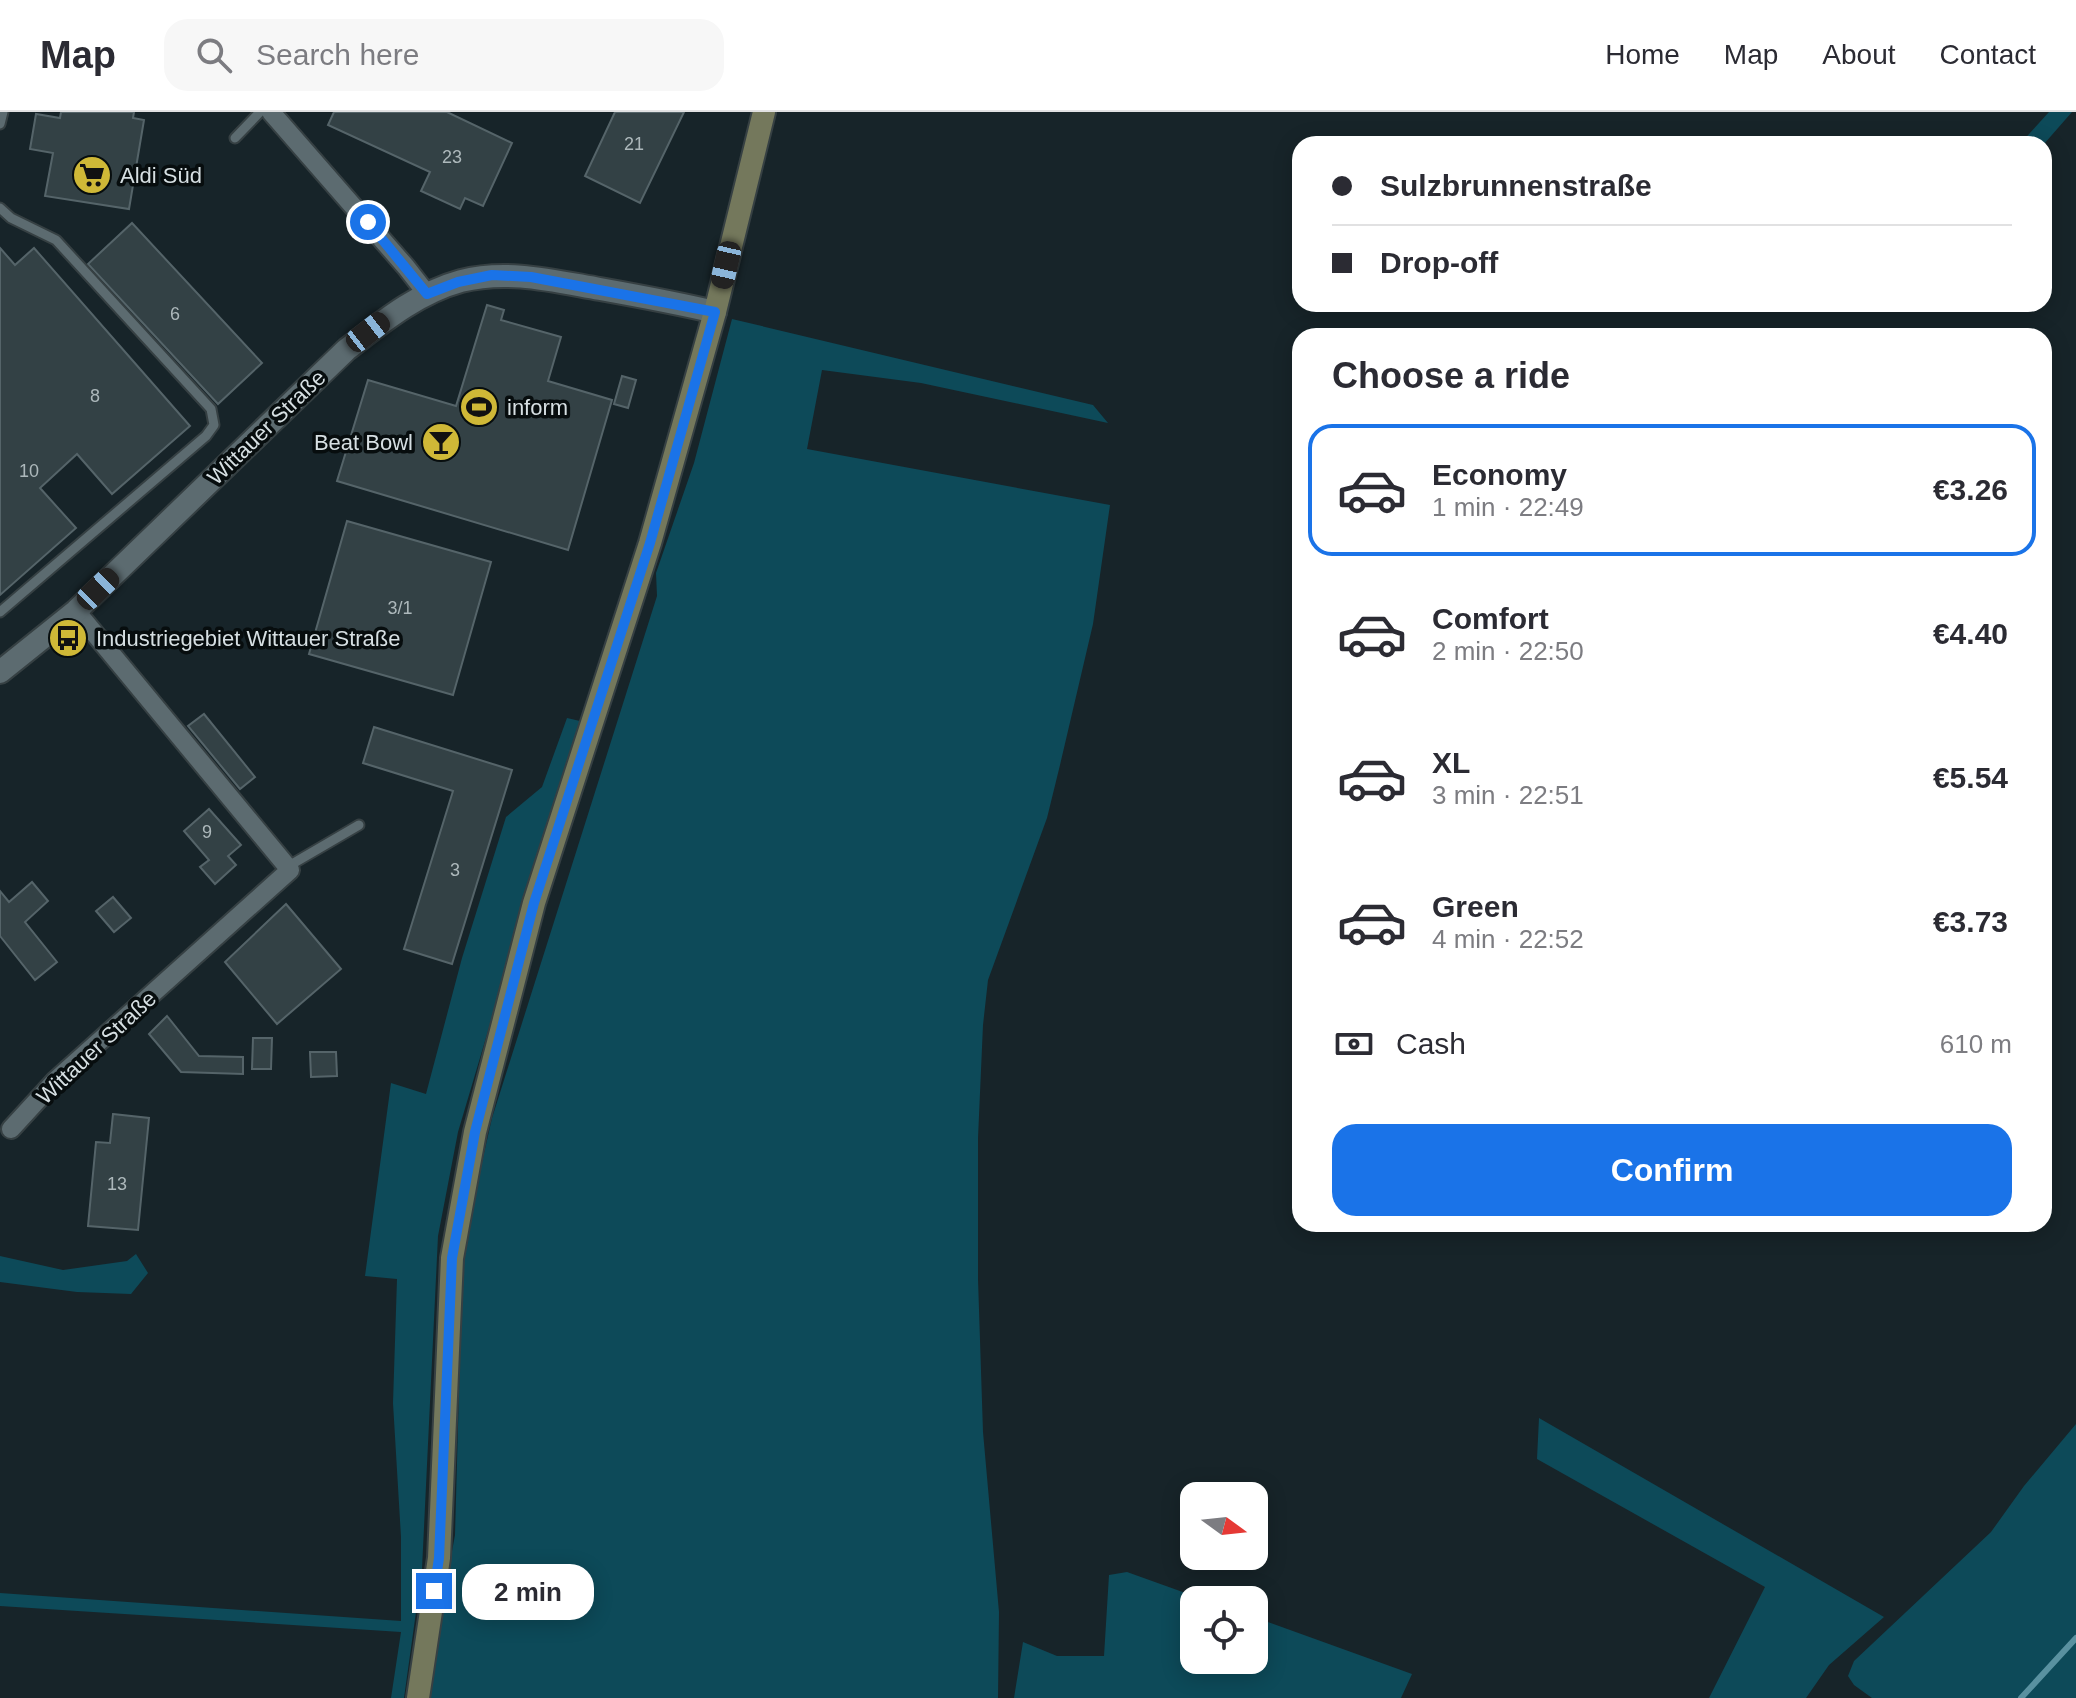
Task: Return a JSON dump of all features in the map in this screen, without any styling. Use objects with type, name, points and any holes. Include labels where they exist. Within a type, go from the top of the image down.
[{"type":"main road","points":[[418,1698],[439,1558],[452,1258],[475,1132],[534,903],[650,543],[715,312],[764,112]]},
{"type":"street","points":[[271,112],[427,294]]},
{"type":"street","name":"Wittauer Straße","points":[[0,672],[76,611],[346,350],[391,314],[427,294],[458,282],[492,275],[531,277],[715,312]]},
{"type":"street","points":[[76,611],[287,867]]},
{"type":"street","name":"Wittauer Straße","points":[[11,1129],[55,1081],[290,870],[287,867]]},
{"type":"lane","points":[[0,124],[3,112]]},
{"type":"lane","points":[[235,138],[260,112]]},
{"type":"lane","points":[[0,208],[11,218],[56,240],[211,409],[214,425],[206,436],[0,612]]},
{"type":"lane","points":[[287,867],[359,825]]},
{"type":"shaded area","points":[[2049,112],[2072,112],[2051,136],[2027,136]]},
{"type":"shaded area","points":[[732,319],[1093,405],[1108,423],[921,383],[822,370],[807,449],[1110,505],[1093,624],[1060,765],[1047,818],[988,980],[983,1025],[978,1138],[978,1279],[983,1432],[999,1612],[998,1698],[425,1698],[455,1535],[463,1246],[492,1118],[657,596],[656,573],[694,463]]},
{"type":"shaded area","points":[[567,718],[580,721],[458,1132],[438,1236],[422,1569],[404,1698],[391,1698],[401,1632],[0,1606],[0,1593],[401,1621],[401,1537],[393,1403],[397,1279],[365,1276],[391,1083],[426,1094],[462,958],[506,817],[542,787]]},
{"type":"shaded area","points":[[136,1254],[148,1273],[131,1294],[77,1292],[0,1282],[0,1256],[63,1270],[127,1261]]},
{"type":"shaded area","points":[[1539,1418],[1884,1617],[1829,1665],[1806,1698],[1709,1698],[1765,1587],[1537,1459]]},
{"type":"shaded area","points":[[2076,1424],[2076,1698],[1872,1698],[1854,1685],[1848,1676],[1854,1661],[1991,1532],[2024,1486]]},
{"type":"shaded area","points":[[1127,1572],[1180,1591],[1180,1674],[1268,1674],[1268,1622],[1412,1674],[1401,1698],[1014,1698],[1023,1642],[1057,1656],[1104,1656],[1109,1575]]},
{"type":"building","name":"Aldi Süd","points":[[61,112],[134,112],[133,118],[144,120],[129,209],[45,196],[53,153],[30,149],[36,114],[60,118]]},
{"type":"building","points":[[334,112],[447,112],[512,143],[483,206],[465,198],[460,209],[421,191],[430,172],[328,125]]},
{"type":"building","points":[[615,112],[684,112],[640,203],[585,176]]},
{"type":"building","points":[[132,223],[262,363],[218,404],[88,264]]},
{"type":"building","points":[[0,248],[15,265],[34,248],[190,426],[112,494],[77,454],[40,488],[76,528],[0,595]]},
{"type":"building","points":[[487,305],[504,310],[501,320],[561,337],[548,381],[612,400],[568,550],[337,481],[368,380],[456,406]]},
{"type":"building","points":[[622,376],[636,380],[628,408],[614,404]]},
{"type":"building","points":[[347,521],[491,562],[453,695],[309,654]]},
{"type":"building","points":[[204,714],[255,777],[240,789],[188,726]]},
{"type":"building","points":[[374,727],[512,770],[452,964],[404,949],[453,791],[363,763]]},
{"type":"building","points":[[209,809],[241,845],[228,856],[236,865],[215,884],[200,867],[209,860],[184,831]]},
{"type":"building","points":[[32,882],[48,901],[25,922],[57,962],[35,980],[0,936],[0,891],[9,902]]},
{"type":"building","points":[[113,897],[131,918],[114,932],[96,911]]},
{"type":"building","points":[[286,904],[341,969],[277,1024],[225,962]]},
{"type":"building","points":[[167,1016],[199,1056],[243,1057],[243,1074],[181,1072],[149,1034]]},
{"type":"building","points":[[253,1038],[272,1038],[271,1069],[252,1069]]},
{"type":"building","points":[[310,1052],[336,1052],[337,1076],[311,1077]]},
{"type":"building","points":[[113,1114],[149,1118],[138,1230],[88,1226],[96,1142],[110,1143]]},
{"type":"waterway","points":[[2021,1698],[2076,1638]]},
{"type":"place","name":"Aldi Süd","points":[[92,175]]},
{"type":"place","name":"inform","points":[[479,407]]},
{"type":"place","name":"Beat Bowl","points":[[441,442]]},
{"type":"place","name":"Industriegebiet Wittauer Straße","points":[[68,638]]},
{"type":"route","points":[[368,222],[427,294],[458,282],[492,275],[531,277],[715,312],[650,543],[534,903],[475,1132],[452,1258],[439,1558],[434,1591]]}]
